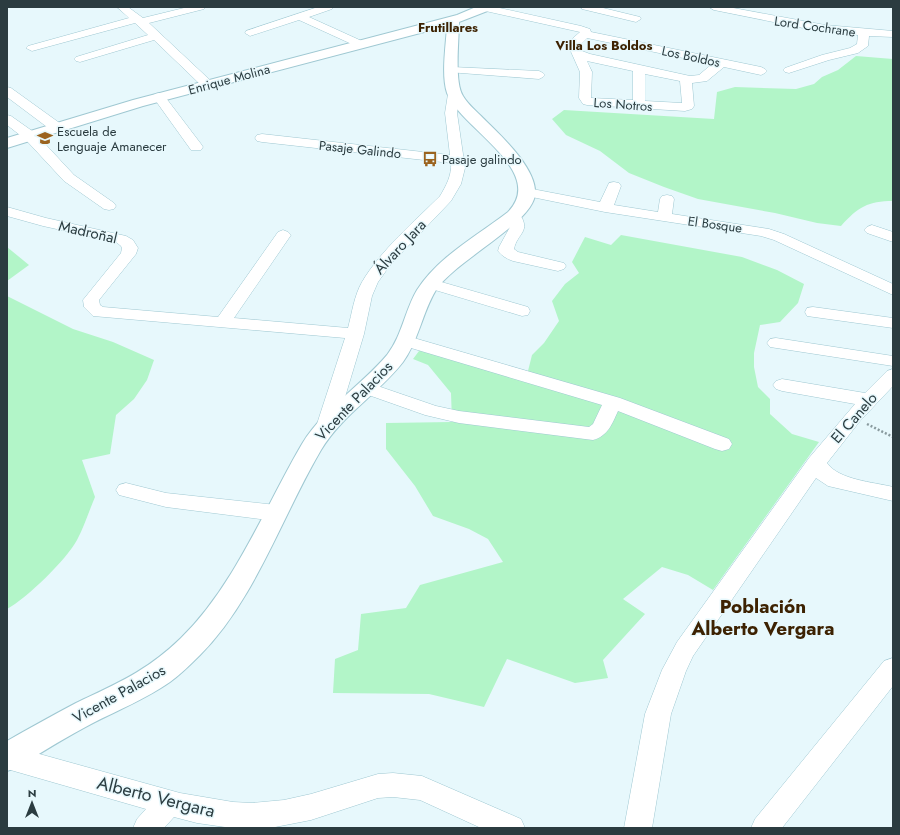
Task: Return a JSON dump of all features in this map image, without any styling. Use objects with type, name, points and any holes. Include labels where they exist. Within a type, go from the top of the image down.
[{"type":"main road","points":[[485,7],[453,20],[452,87],[454,94],[518,167],[526,181],[527,192]]},
{"type":"main road","name":"Enrique Molina","points":[[7,143],[159,97],[453,20]]},
{"type":"main road","name":"Vicente Palacios","points":[[7,757],[151,679],[182,655],[211,621],[238,582],[313,444],[326,427],[394,360],[406,342],[420,303],[430,284],[442,271],[514,216],[522,207],[527,192]]},
{"type":"street","points":[[122,7],[208,84]]},
{"type":"street","points":[[137,19],[162,7]]},
{"type":"street","points":[[32,48],[137,19],[200,7]]},
{"type":"street","points":[[250,33],[328,7]]},
{"type":"street","name":"Los Boldos","points":[[485,7],[582,29],[586,31],[585,34],[761,71]]},
{"type":"street","points":[[586,7],[636,19]]},
{"type":"street","name":"Lord Cochrane","points":[[716,7],[800,26],[864,33],[893,34]]},
{"type":"street","points":[[300,17],[360,44]]},
{"type":"street","points":[[788,70],[826,57],[857,50],[862,46],[864,33]]},
{"type":"street","points":[[585,34],[574,43],[574,47],[578,53],[586,57],[639,69],[686,79],[703,78],[721,63]]},
{"type":"street","points":[[80,59],[156,36]]},
{"type":"street","name":"Los Notros","points":[[578,53],[586,72],[585,100],[592,102],[687,107],[686,79]]},
{"type":"street","points":[[639,69],[639,105]]},
{"type":"street","points":[[452,70],[538,75]]},
{"type":"street","points":[[7,91],[56,127]]},
{"type":"street","name":"Álvaro Jara","points":[[326,427],[355,334],[364,296],[370,282],[385,261],[451,191],[457,176],[457,160],[451,113],[454,94]]},
{"type":"street","points":[[159,97],[196,147]]},
{"type":"street","points":[[7,119],[30,136],[69,178],[109,206]]},
{"type":"street","name":"Pasaje Galindo","points":[[262,138],[457,160]]},
{"type":"street","points":[[605,208],[614,186]]},
{"type":"street","name":"El Bosque","points":[[527,192],[605,208],[757,230],[772,234],[893,290]]},
{"type":"street","points":[[664,217],[668,199]]},
{"type":"street","name":"Madroñal","points":[[7,212],[64,227],[121,239],[128,243],[130,248],[128,254],[92,300],[92,307],[99,312],[355,334]]},
{"type":"street","points":[[514,216],[518,223],[518,227],[514,238],[506,247],[506,251],[513,256],[558,266]]},
{"type":"street","points":[[872,230],[893,237]]},
{"type":"street","points":[[222,323],[283,235]]},
{"type":"street","points":[[430,284],[522,311]]},
{"type":"street","points":[[813,312],[893,323]]},
{"type":"street","points":[[406,342],[613,402],[722,444]]},
{"type":"street","points":[[776,343],[893,361]]},
{"type":"street","name":"El Canelo","points":[[638,828],[658,714],[674,670],[696,631],[816,463],[853,417],[893,375]]},
{"type":"street","points":[[782,385],[869,400]]},
{"type":"street","points":[[366,388],[432,411],[459,417],[593,434],[601,428],[613,402]]},
{"type":"street","points":[[816,463],[823,473],[835,481],[893,494]]},
{"type":"street","points":[[126,490],[166,500],[276,513]]},
{"type":"street","points":[[765,828],[893,668]]},
{"type":"street","name":"Alberto Vergara","points":[[7,757],[168,803],[221,814],[245,816],[268,816],[288,813],[378,786],[407,786],[435,793],[511,828]]},
{"type":"street","points":[[148,828],[168,803]]},
{"type":"path","points":[[853,417],[893,438]]},
{"type":"green space","points":[[856,56],[893,59],[893,201],[877,202],[864,206],[841,226],[817,223],[775,213],[698,199],[664,187],[629,173],[600,151],[566,135],[552,119],[564,110],[714,119],[717,92],[735,87],[796,89],[814,84],[822,77],[838,70]]},
{"type":"green space","points":[[621,235],[742,257],[777,270],[804,284],[798,303],[780,322],[760,325],[754,353],[754,367],[758,387],[770,399],[770,414],[792,434],[819,442],[713,590],[688,575],[662,567],[623,599],[645,614],[603,660],[608,678],[575,683],[507,659],[484,707],[429,694],[333,693],[335,659],[358,650],[361,614],[406,608],[420,585],[503,562],[488,539],[469,529],[433,516],[415,486],[386,449],[386,423],[452,422],[451,393],[428,365],[413,359],[422,347],[527,375],[532,355],[544,343],[559,321],[552,301],[565,284],[579,273],[572,262],[585,237],[611,245]]},
{"type":"green space","points":[[7,247],[29,265],[7,281]]},
{"type":"green space","points":[[7,296],[73,329],[113,342],[154,360],[147,380],[134,399],[116,415],[110,454],[82,460],[95,497],[77,540],[65,557],[35,588],[7,609]]},
{"type":"place","name":"Escuela de Lenguaje Amanecer","points":[[45,138]]},
{"type":"place","name":"Pasaje galindo","points":[[430,159]]},
{"type":"district","name":"Frutillares","points":[[448,27]]},
{"type":"district","name":"Villa Los Boldos","points":[[604,45]]},
{"type":"district","name":"Población Alberto Vergara","points":[[763,617]]}]
